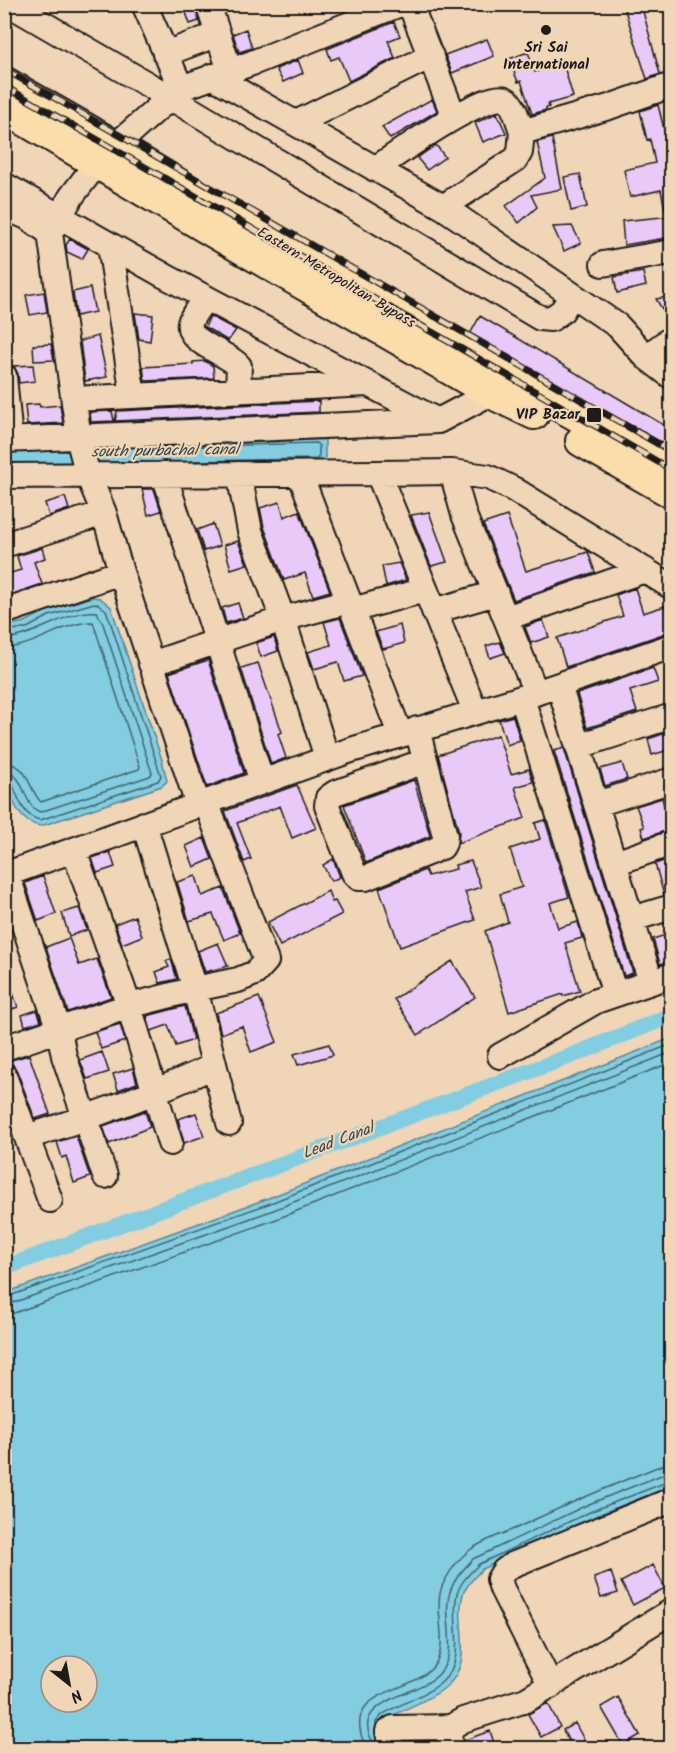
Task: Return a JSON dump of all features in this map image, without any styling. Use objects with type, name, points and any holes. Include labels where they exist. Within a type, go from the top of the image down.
[{"type":"main road","name":"Eastern Metropolitan Bypass","points":[[4,82],[106,154],[672,468]]},
{"type":"main road","points":[[4,108],[106,154],[491,393],[521,407],[672,494]]},
{"type":"street","points":[[9,4],[175,93],[540,318],[551,319],[562,311],[572,295]]},
{"type":"street","points":[[144,4],[165,54],[175,93]]},
{"type":"street","points":[[208,4],[218,34],[221,73]]},
{"type":"street","points":[[4,1048],[129,1006],[238,980],[255,973],[266,961],[202,803],[151,664],[104,513],[83,456],[74,399],[55,224],[106,154],[175,93],[400,4]]},
{"type":"street","points":[[410,4],[454,117]]},
{"type":"street","points":[[165,54],[218,34]]},
{"type":"street","points":[[296,123],[431,56]]},
{"type":"street","points":[[221,73],[296,123],[443,207],[618,326],[646,357],[672,377]]},
{"type":"street","points":[[522,132],[609,107],[672,85]]},
{"type":"street","points":[[375,169],[454,117],[496,98],[504,98],[510,102],[522,132],[520,152],[516,159],[443,207]]},
{"type":"street","points":[[4,185],[55,224]]},
{"type":"street","points":[[4,207],[110,245],[205,298],[438,420]]},
{"type":"street","points":[[110,245],[133,396]]},
{"type":"street","points":[[603,264],[672,252]]},
{"type":"street","points":[[498,292],[521,261]]},
{"type":"street","points":[[205,298],[190,322],[190,331],[195,338],[233,359],[239,366],[238,391]]},
{"type":"street","points":[[646,357],[672,338]]},
{"type":"street","points":[[4,376],[7,440],[164,474],[452,472],[488,477],[513,489],[672,587]]},
{"type":"street","points":[[74,399],[368,384]]},
{"type":"street","points":[[4,476],[83,456],[438,420],[491,393]]},
{"type":"street","points":[[452,472],[464,515],[506,618],[615,994]]},
{"type":"street","points":[[378,473],[475,711]]},
{"type":"street","points":[[164,474],[262,782]]},
{"type":"street","points":[[239,474],[250,531],[283,619],[327,758]]},
{"type":"street","points":[[300,474],[350,605],[408,732],[425,761],[445,836],[442,846],[366,878],[359,878],[354,873],[327,806],[328,798],[335,793],[425,761]]},
{"type":"street","points":[[4,545],[104,513]]},
{"type":"street","points":[[506,618],[645,570]]},
{"type":"street","points":[[4,612],[121,572]]},
{"type":"street","points":[[151,664],[283,619],[350,605],[430,601],[496,593]]},
{"type":"street","points":[[105,1176],[64,1056],[59,1030],[6,875],[327,758],[529,695],[672,646]]},
{"type":"street","points":[[500,1056],[575,1012],[615,994],[661,978],[632,919],[559,685]]},
{"type":"street","points":[[579,746],[672,716]]},
{"type":"street","points":[[597,804],[672,780]]},
{"type":"street","points":[[144,824],[195,989],[229,1123]]},
{"type":"street","points":[[615,863],[672,843]]},
{"type":"street","points":[[74,850],[129,1006],[170,1143]]},
{"type":"street","points":[[632,919],[672,907]]},
{"type":"street","points":[[27,1137],[87,1119],[155,1093],[214,1066]]},
{"type":"street","points":[[4,1076],[50,1200]]},
{"type":"street","points":[[551,1686],[502,1589],[499,1579],[504,1571],[512,1565],[672,1500]]},
{"type":"street","points":[[391,1749],[387,1736],[393,1728],[452,1738],[463,1720],[526,1700],[672,1611]]},
{"type":"water","name":"south purbachal canal","points":[[325,437],[325,464],[5,471],[4,445]]},
{"type":"water","points":[[93,597],[100,598],[111,607],[167,781],[162,786],[41,826],[33,824],[21,815],[5,778],[5,626],[25,622],[46,611]]},
{"type":"water","points":[[671,1038],[671,1486],[595,1516],[482,1569],[463,1594],[462,1654],[455,1677],[439,1692],[385,1720],[391,1748],[5,1748],[5,1293],[266,1199]]},
{"type":"building","points":[[183,4],[194,4],[199,21],[190,24]]},
{"type":"building","points":[[623,4],[641,4],[660,74],[647,79]]},
{"type":"building","points":[[394,22],[400,36],[388,41],[395,58],[349,81],[339,57],[331,60],[327,49]]},
{"type":"building","points":[[246,29],[252,48],[239,52],[233,34]]},
{"type":"building","points":[[487,39],[494,56],[452,73],[445,55]]},
{"type":"building","points":[[528,52],[535,72],[563,63],[573,97],[548,104],[549,107],[546,110],[532,114],[521,81],[518,82],[509,59]]},
{"type":"building","points":[[298,60],[303,73],[283,82],[276,69]]},
{"type":"building","points":[[432,99],[437,111],[390,139],[382,127]]},
{"type":"building","points":[[658,105],[665,133],[672,131],[672,213],[666,214],[661,190],[630,197],[624,170],[655,163],[650,139],[647,140],[640,111]]},
{"type":"building","points":[[497,113],[506,133],[483,142],[475,123]]},
{"type":"building","points":[[552,138],[562,189],[531,195],[537,207],[519,223],[506,206],[545,178],[537,142]]},
{"type":"building","points":[[436,145],[445,157],[427,170],[417,158]]},
{"type":"building","points":[[580,174],[587,207],[571,211],[564,177]]},
{"type":"building","points":[[672,216],[672,237],[624,245],[622,221]]},
{"type":"building","points":[[572,226],[581,243],[564,251],[553,227]]},
{"type":"building","points":[[70,239],[88,249],[82,259],[67,252],[66,245]]},
{"type":"building","points":[[643,272],[646,286],[617,293],[614,277]]},
{"type":"building","points":[[90,288],[95,312],[76,316],[73,292]]},
{"type":"building","points":[[44,292],[47,312],[30,315],[26,295]]},
{"type":"building","points":[[672,296],[672,324],[671,324],[656,299]]},
{"type":"building","points":[[135,313],[153,315],[150,341],[139,339]]},
{"type":"building","points":[[210,316],[236,330],[228,341],[205,327]]},
{"type":"building","points":[[480,316],[672,430],[672,448],[469,336]]},
{"type":"building","points":[[98,336],[107,377],[85,381],[80,341]]},
{"type":"building","points":[[51,344],[54,360],[34,361],[33,345]]},
{"type":"building","points":[[205,361],[213,366],[214,378],[145,381],[143,367],[193,364],[193,362]]},
{"type":"building","points":[[33,365],[35,381],[19,383],[14,366]]},
{"type":"building","points":[[319,401],[319,412],[115,421],[117,411]]},
{"type":"building","points":[[39,404],[40,407],[60,405],[63,423],[27,425],[25,405]]},
{"type":"building","points":[[112,411],[114,421],[91,422],[90,412]]},
{"type":"building","points":[[142,489],[154,489],[161,511],[148,515]]},
{"type":"building","points":[[65,497],[69,509],[49,516],[45,503]]},
{"type":"building","points":[[280,502],[284,517],[299,511],[330,591],[313,596],[305,573],[284,580],[264,527],[260,508]]},
{"type":"building","points":[[429,512],[447,562],[431,566],[411,515]]},
{"type":"building","points":[[507,516],[526,571],[588,552],[595,572],[514,600],[483,524]]},
{"type":"building","points":[[213,524],[220,546],[204,551],[197,530]]},
{"type":"building","points":[[238,541],[247,564],[231,569],[224,545]]},
{"type":"building","points":[[42,548],[45,558],[34,562],[42,584],[4,597],[4,575],[21,570],[17,556]]},
{"type":"building","points":[[399,563],[406,580],[386,586],[382,566]]},
{"type":"building","points":[[635,588],[643,613],[665,606],[672,631],[566,667],[557,638],[623,616],[616,595]]},
{"type":"building","points":[[238,603],[243,618],[226,623],[222,608]]},
{"type":"building","points":[[340,618],[362,676],[344,681],[338,662],[314,669],[308,652],[331,645],[324,622]]},
{"type":"building","points":[[543,620],[549,637],[531,643],[525,627]]},
{"type":"building","points":[[400,625],[404,643],[383,649],[376,632]]},
{"type":"building","points":[[274,637],[278,651],[261,657],[256,643]]},
{"type":"building","points":[[500,642],[505,653],[490,658],[486,646]]},
{"type":"building","points":[[208,660],[244,773],[207,787],[169,673]]},
{"type":"building","points":[[258,663],[282,732],[278,734],[286,758],[271,764],[241,668]]},
{"type":"building","points":[[653,668],[658,682],[630,691],[637,712],[587,728],[577,694]]},
{"type":"building","points":[[513,716],[520,740],[507,745],[499,720]]},
{"type":"building","points":[[672,731],[672,749],[652,755],[648,739]]},
{"type":"building","points":[[498,735],[511,774],[529,769],[533,782],[515,787],[525,818],[458,843],[459,832],[438,755]]},
{"type":"building","points":[[564,748],[633,973],[624,976],[554,751]]},
{"type":"building","points":[[622,763],[627,779],[605,786],[600,769]]},
{"type":"building","points":[[414,780],[430,836],[366,863],[344,805]]},
{"type":"building","points":[[297,785],[316,828],[292,838],[280,806],[237,823],[251,859],[244,862],[225,811]]},
{"type":"building","points":[[662,798],[671,829],[644,838],[641,828],[644,827],[636,806]]},
{"type":"building","points":[[545,820],[569,897],[550,903],[558,928],[578,922],[582,938],[565,943],[580,991],[563,996],[563,994],[509,1012],[485,931],[508,922],[500,894],[522,887],[510,849],[540,839],[535,823]]},
{"type":"building","points":[[204,838],[212,859],[194,867],[186,846]]},
{"type":"building","points":[[110,852],[115,867],[97,873],[92,858]]},
{"type":"building","points":[[672,858],[672,893],[664,895],[655,864]]},
{"type":"building","points":[[333,859],[340,877],[331,881],[323,865]]},
{"type":"building","points":[[471,861],[481,887],[465,892],[475,920],[400,947],[379,888],[425,870],[428,876],[456,869],[455,865]]},
{"type":"building","points":[[43,876],[56,914],[38,921],[25,883]]},
{"type":"building","points":[[196,876],[202,896],[223,888],[240,933],[224,940],[213,914],[189,921],[177,882]]},
{"type":"building","points":[[328,891],[332,902],[335,901],[342,914],[280,946],[268,922]]},
{"type":"building","points":[[79,908],[87,930],[69,936],[62,913]]},
{"type":"building","points":[[135,916],[142,936],[122,944],[115,924]]},
{"type":"building","points":[[672,933],[672,961],[660,964],[653,939]]},
{"type":"building","points":[[69,938],[79,965],[97,959],[111,997],[68,1012],[46,947]]},
{"type":"building","points":[[218,943],[228,966],[205,972],[198,951]]},
{"type":"building","points":[[171,959],[177,979],[160,983],[156,972],[169,967],[166,961]]},
{"type":"building","points":[[452,961],[475,997],[418,1035],[394,999]]},
{"type":"building","points":[[6,974],[18,1007],[4,1012],[4,975]]},
{"type":"building","points":[[259,997],[277,1042],[251,1052],[242,1026],[221,1034],[216,1013]]},
{"type":"building","points":[[185,1006],[193,1040],[176,1046],[168,1025],[151,1031],[147,1016]]},
{"type":"building","points":[[37,1010],[41,1021],[25,1026],[22,1015]]},
{"type":"building","points":[[120,1024],[125,1041],[101,1049],[95,1032]]},
{"type":"building","points":[[329,1044],[333,1055],[298,1065],[294,1054]]},
{"type":"building","points":[[102,1052],[109,1072],[87,1079],[80,1060]]},
{"type":"building","points":[[29,1055],[50,1114],[35,1119],[17,1071],[13,1065],[4,1062]]},
{"type":"building","points":[[133,1068],[137,1083],[118,1090],[113,1074]]},
{"type":"building","points":[[145,1111],[150,1127],[109,1144],[103,1126]]},
{"type":"building","points":[[196,1113],[204,1136],[184,1143],[178,1119]]},
{"type":"building","points":[[76,1136],[90,1177],[74,1183],[66,1156],[62,1158],[57,1142]]},
{"type":"building","points":[[653,1565],[665,1588],[633,1605],[621,1582]]},
{"type":"building","points":[[611,1572],[618,1593],[601,1598],[594,1578]]},
{"type":"building","points":[[618,1697],[640,1735],[623,1745],[601,1707]]},
{"type":"building","points":[[548,1703],[560,1727],[541,1737],[528,1714]]},
{"type":"building","points":[[575,1723],[589,1749],[573,1749],[563,1730]]},
{"type":"building","points":[[490,1731],[496,1749],[467,1749],[465,1740]]},
{"type":"waterway","name":"Lead Canal","points":[[4,1268],[581,1052],[672,1015]]},
{"type":"railway","points":[[4,69],[672,452]]},
{"type":"railway","points":[[4,86],[672,470]]},
{"type":"place","name":"Sri Sai International","points":[[546,30]]},
{"type":"place","name":"VIP Bazar","points":[[594,415]]}]
